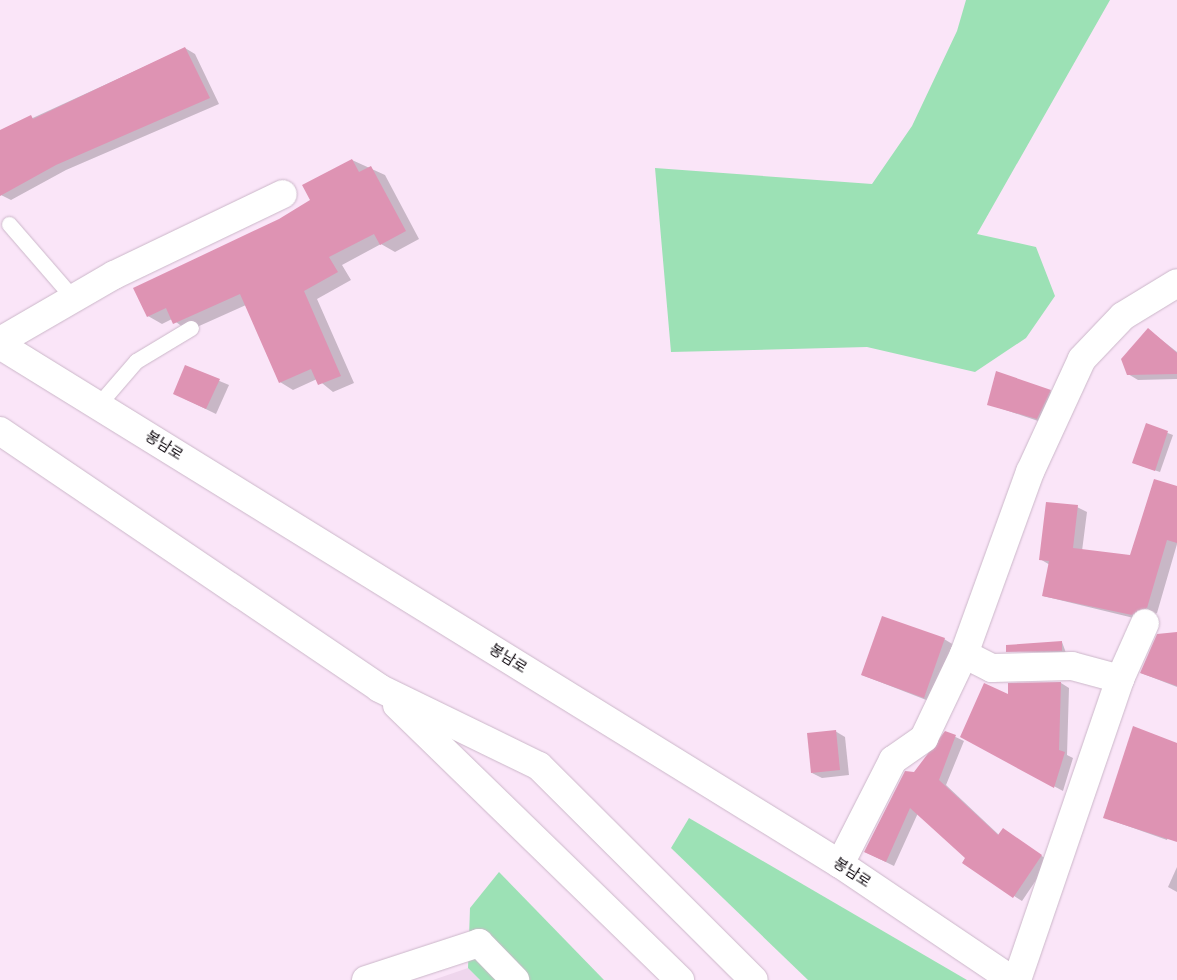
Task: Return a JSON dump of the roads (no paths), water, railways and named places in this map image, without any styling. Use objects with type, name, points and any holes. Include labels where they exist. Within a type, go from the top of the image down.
[{"type":"street","points":[[0,341],[73,298],[283,194]]},
{"type":"street","points":[[840,864],[893,760],[924,738],[964,654],[1030,472],[1082,359],[1123,316],[1177,283]]},
{"type":"street","name":"봉남로","points":[[0,345],[840,864],[1012,980]]},
{"type":"street","points":[[0,431],[379,688],[538,766],[754,980]]},
{"type":"street","points":[[1017,980],[1120,679],[1145,622]]},
{"type":"street","points":[[964,654],[992,668],[1072,666],[1120,679]]},
{"type":"street","points":[[379,688],[680,980]]},
{"type":"street","points":[[366,980],[479,943],[515,980]]},
{"type":"lane","points":[[9,224],[73,298]]},
{"type":"lane","points":[[98,405],[136,361],[191,328]]}]
